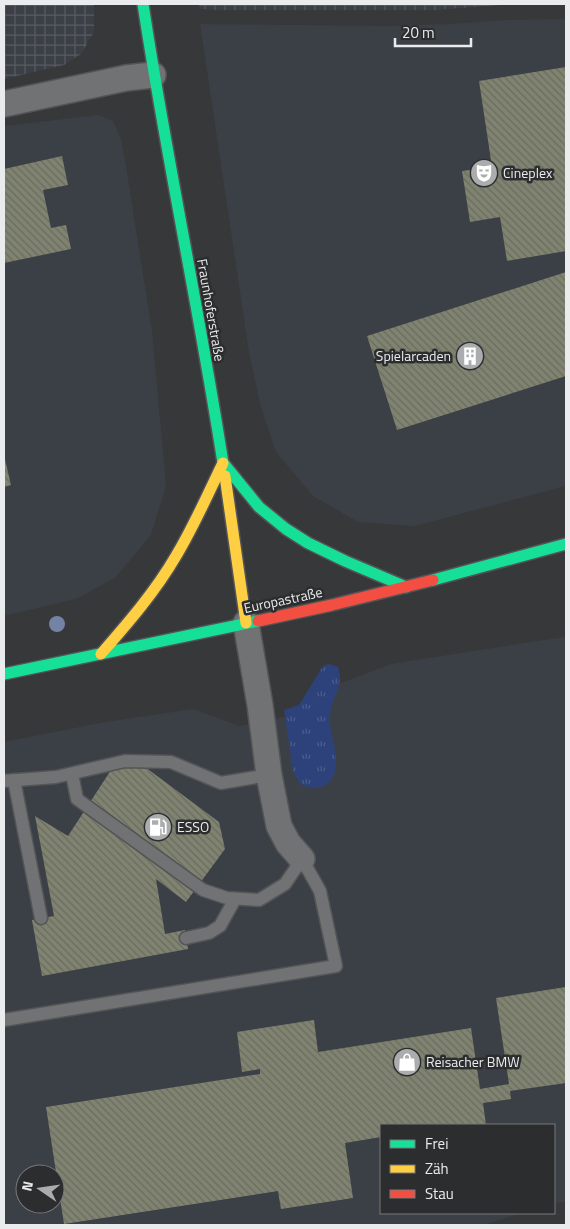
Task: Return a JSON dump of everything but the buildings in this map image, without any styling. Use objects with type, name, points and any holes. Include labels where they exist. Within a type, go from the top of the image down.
[{"type":"street","name":"Fraunhoferstraße","points":[[143,4],[223,463],[246,623]]},
{"type":"street","points":[[4,104],[126,78],[154,75]]},
{"type":"street","points":[[101,654],[137,613],[168,570],[198,518],[223,463],[259,507],[286,529],[308,543],[346,562],[406,587]]},
{"type":"street","name":"Europastraße","points":[[4,674],[332,605],[566,544]]},
{"type":"street","points":[[246,623],[260,705],[269,775],[279,826],[288,843],[302,859]]},
{"type":"lane","points":[[41,918],[9,781],[56,777],[125,761],[171,762],[221,783],[269,775]]},
{"type":"lane","points":[[4,1020],[336,966],[320,891],[302,859],[285,884],[259,900],[227,898],[203,890],[77,799],[72,774]]},
{"type":"lane","points":[[186,938],[209,933],[220,926],[235,899]]},
{"type":"shaded area","points":[[4,4],[94,4],[94,32],[81,54],[64,65],[4,79]]},
{"type":"shaded area","points":[[199,4],[512,4],[435,10],[219,10],[200,9]]},
{"type":"shaded area","points":[[566,19],[566,486],[415,526],[358,522],[313,496],[276,452],[260,404],[249,352],[200,24],[389,26]]},
{"type":"shaded area","points":[[98,115],[113,121],[121,139],[126,166],[152,331],[166,486],[151,535],[115,578],[76,599],[4,616],[4,126]]},
{"type":"shaded area","points":[[566,637],[566,1202],[555,1203],[555,1124],[380,1124],[380,1214],[518,1214],[484,1225],[4,1225],[4,742],[105,722],[193,709],[239,726],[293,715],[323,690],[391,664]]},
{"type":"green space","points":[[329,664],[338,667],[340,678],[330,713],[336,765],[334,773],[327,784],[313,788],[301,785],[293,771],[284,710],[299,705],[323,666]]},
{"type":"traffic: fast","points":[[143,4],[225,476]]},
{"type":"traffic: fast","points":[[224,464],[259,507],[286,529],[308,543],[345,561],[406,587]]},
{"type":"traffic: fast","points":[[433,580],[566,544]]},
{"type":"traffic: fast","points":[[4,674],[258,621]]},
{"type":"traffic: slow","points":[[101,654],[141,607],[168,569],[201,510],[223,463]]},
{"type":"traffic: slow","points":[[225,476],[246,623]]},
{"type":"traffic: jam","points":[[258,621],[433,580]]},
{"type":"place","name":"Cineplex","points":[[484,173]]},
{"type":"place","name":"Spielarcaden","points":[[470,356]]},
{"type":"place","name":"ESSO","points":[[158,827]]},
{"type":"place","name":"Reisacher BMW","points":[[407,1062]]}]
